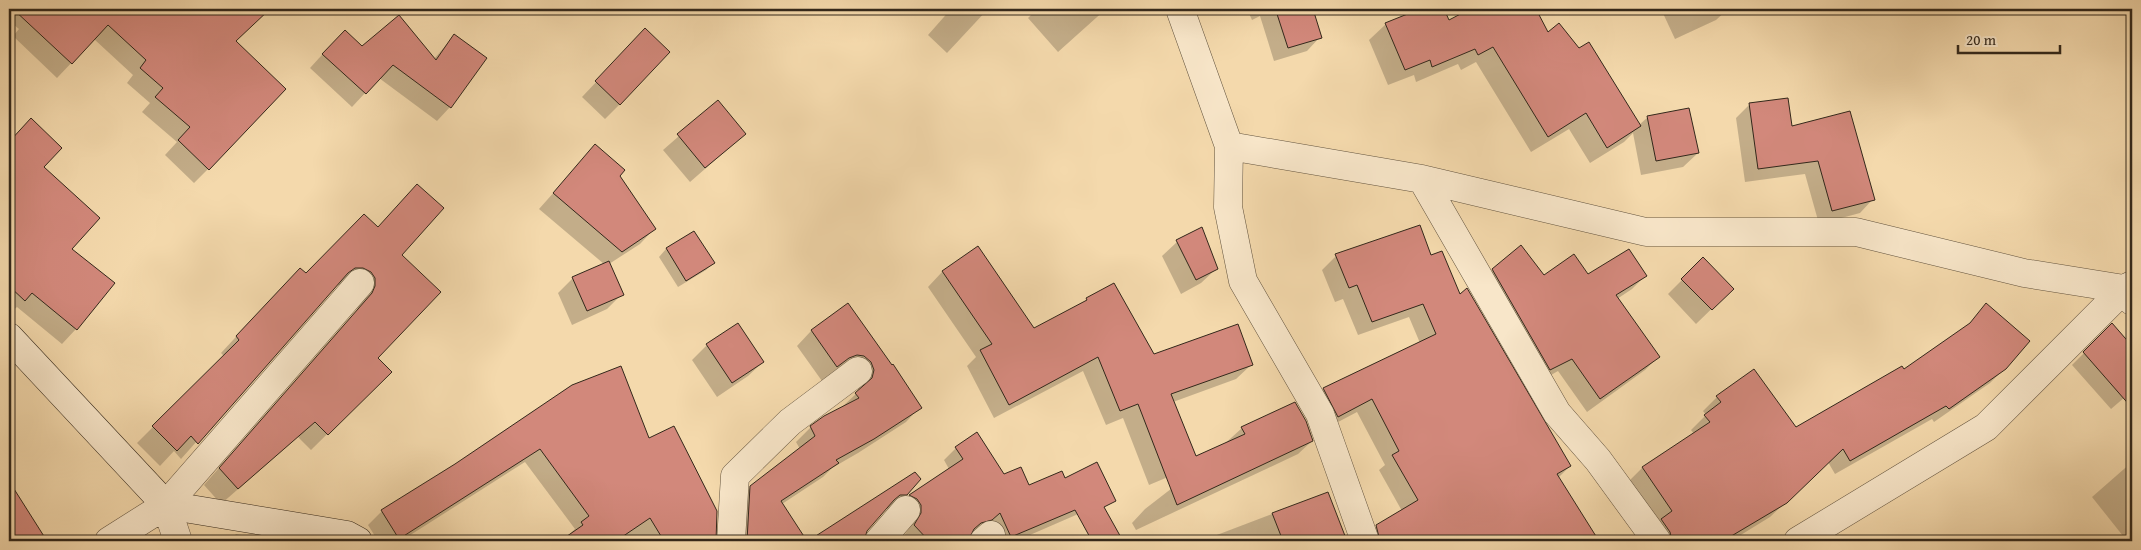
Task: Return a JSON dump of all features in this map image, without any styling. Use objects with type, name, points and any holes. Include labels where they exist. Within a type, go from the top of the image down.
[{"type":"street","points":[[1180,9],[1229,146],[1228,207],[1243,281],[1320,414],[1365,541]]},
{"type":"street","points":[[1229,146],[1422,179],[1646,232],[1856,232],[2024,273],[2130,292]]},
{"type":"street","points":[[1422,179],[1557,413],[1598,460],[1656,541]]},
{"type":"street","points":[[109,541],[166,504],[360,283]]},
{"type":"street","points":[[1798,541],[1986,427],[2130,292]]},
{"type":"street","points":[[9,337],[166,504],[178,541]]},
{"type":"street","points":[[731,541],[735,476],[790,422],[858,372]]},
{"type":"street","points":[[166,504],[347,535],[358,541]]},
{"type":"street","points":[[879,541],[906,510]]},
{"type":"building","points":[[13,9],[270,9],[236,41],[286,89],[209,170],[178,140],[190,127],[155,97],[163,88],[140,68],[146,60],[108,25],[72,64]]},
{"type":"building","points":[[1294,9],[1313,9],[1322,38],[1288,48],[1277,14]]},
{"type":"building","points":[[1420,9],[1444,9],[1449,20],[1470,9],[1536,9],[1548,32],[1559,23],[1579,48],[1589,42],[1641,126],[1607,148],[1586,113],[1548,137],[1493,47],[1478,55],[1475,49],[1432,67],[1430,60],[1405,70],[1385,23]]},
{"type":"building","points":[[399,15],[436,60],[454,34],[487,58],[451,108],[393,65],[366,94],[322,54],[345,30],[362,46]]},
{"type":"building","points":[[645,28],[670,52],[620,105],[595,81]]},
{"type":"building","points":[[1788,98],[1792,126],[1850,111],[1875,200],[1832,211],[1818,161],[1758,169],[1749,103]]},
{"type":"building","points":[[718,100],[746,134],[705,168],[677,134]]},
{"type":"building","points":[[1689,108],[1699,153],[1656,161],[1647,116]]},
{"type":"building","points":[[31,118],[62,148],[44,167],[100,218],[72,249],[115,283],[77,330],[32,293],[25,301],[9,286],[9,142]]},
{"type":"building","points":[[595,144],[625,170],[620,176],[656,229],[622,252],[553,193]]},
{"type":"building","points":[[417,184],[444,208],[402,255],[441,292],[378,358],[392,372],[328,435],[315,422],[238,489],[219,468],[372,293],[375,286],[375,278],[371,272],[363,268],[355,268],[348,273],[198,444],[191,436],[177,451],[152,426],[239,340],[236,336],[300,268],[306,273],[364,214],[378,227]]},
{"type":"building","points":[[1420,225],[1431,255],[1442,251],[1460,294],[1467,288],[1571,466],[1557,474],[1599,541],[1380,541],[1376,525],[1418,500],[1392,455],[1399,451],[1372,399],[1338,417],[1323,388],[1436,334],[1423,304],[1372,322],[1357,285],[1349,288],[1335,254]]},
{"type":"building","points":[[1202,227],[1218,269],[1196,280],[1176,240]]},
{"type":"building","points":[[694,231],[715,263],[686,281],[666,248]]},
{"type":"building","points":[[1521,245],[1544,275],[1574,254],[1588,274],[1629,249],[1647,276],[1616,295],[1660,357],[1600,399],[1572,359],[1550,370],[1492,269]]},
{"type":"building","points":[[978,246],[1034,328],[1087,300],[1086,298],[1114,283],[1154,354],[1238,324],[1253,365],[1171,394],[1196,456],[1245,434],[1241,427],[1295,402],[1306,421],[1313,441],[1177,505],[1138,404],[1120,411],[1098,357],[1009,405],[980,350],[992,344],[942,271]]},
{"type":"building","points":[[1703,257],[1734,289],[1712,310],[1681,279]]},
{"type":"building","points":[[609,261],[624,295],[587,311],[572,277]]},
{"type":"building","points":[[848,303],[893,364],[922,408],[874,439],[836,460],[839,463],[781,501],[807,541],[747,541],[750,486],[815,436],[810,426],[824,416],[859,398],[855,393],[872,378],[874,370],[871,362],[864,356],[857,355],[849,358],[837,367],[811,330]]},
{"type":"building","points":[[1986,303],[2030,341],[2006,369],[1949,409],[1946,406],[1850,461],[1843,449],[1787,503],[1723,541],[1672,541],[1670,532],[1661,519],[1672,511],[1642,467],[1710,422],[1704,415],[1721,402],[1716,396],[1754,369],[1796,427],[1902,366],[1904,369],[1970,323]]},
{"type":"building","points":[[738,323],[764,362],[732,383],[706,344]]},
{"type":"building","points":[[2112,323],[2132,346],[2132,408],[2083,352]]},
{"type":"building","points":[[621,366],[649,438],[674,426],[717,511],[716,541],[664,541],[650,518],[616,541],[560,541],[583,525],[581,522],[589,516],[540,449],[399,539],[381,510],[455,464],[572,385]]},
{"type":"building","points":[[977,432],[1004,474],[1021,467],[1029,485],[1062,471],[1065,478],[1097,462],[1116,501],[1104,507],[1123,541],[1092,541],[1075,510],[1011,537],[1000,513],[992,520],[981,523],[974,529],[968,541],[929,541],[914,525],[921,513],[921,505],[917,499],[909,495],[963,459],[955,447]]},
{"type":"building","points":[[915,472],[921,479],[907,495],[900,495],[894,500],[867,531],[864,541],[808,541]]},
{"type":"building","points":[[9,481],[47,541],[9,541]]},
{"type":"building","points":[[1328,492],[1347,541],[1283,541],[1272,513]]}]
